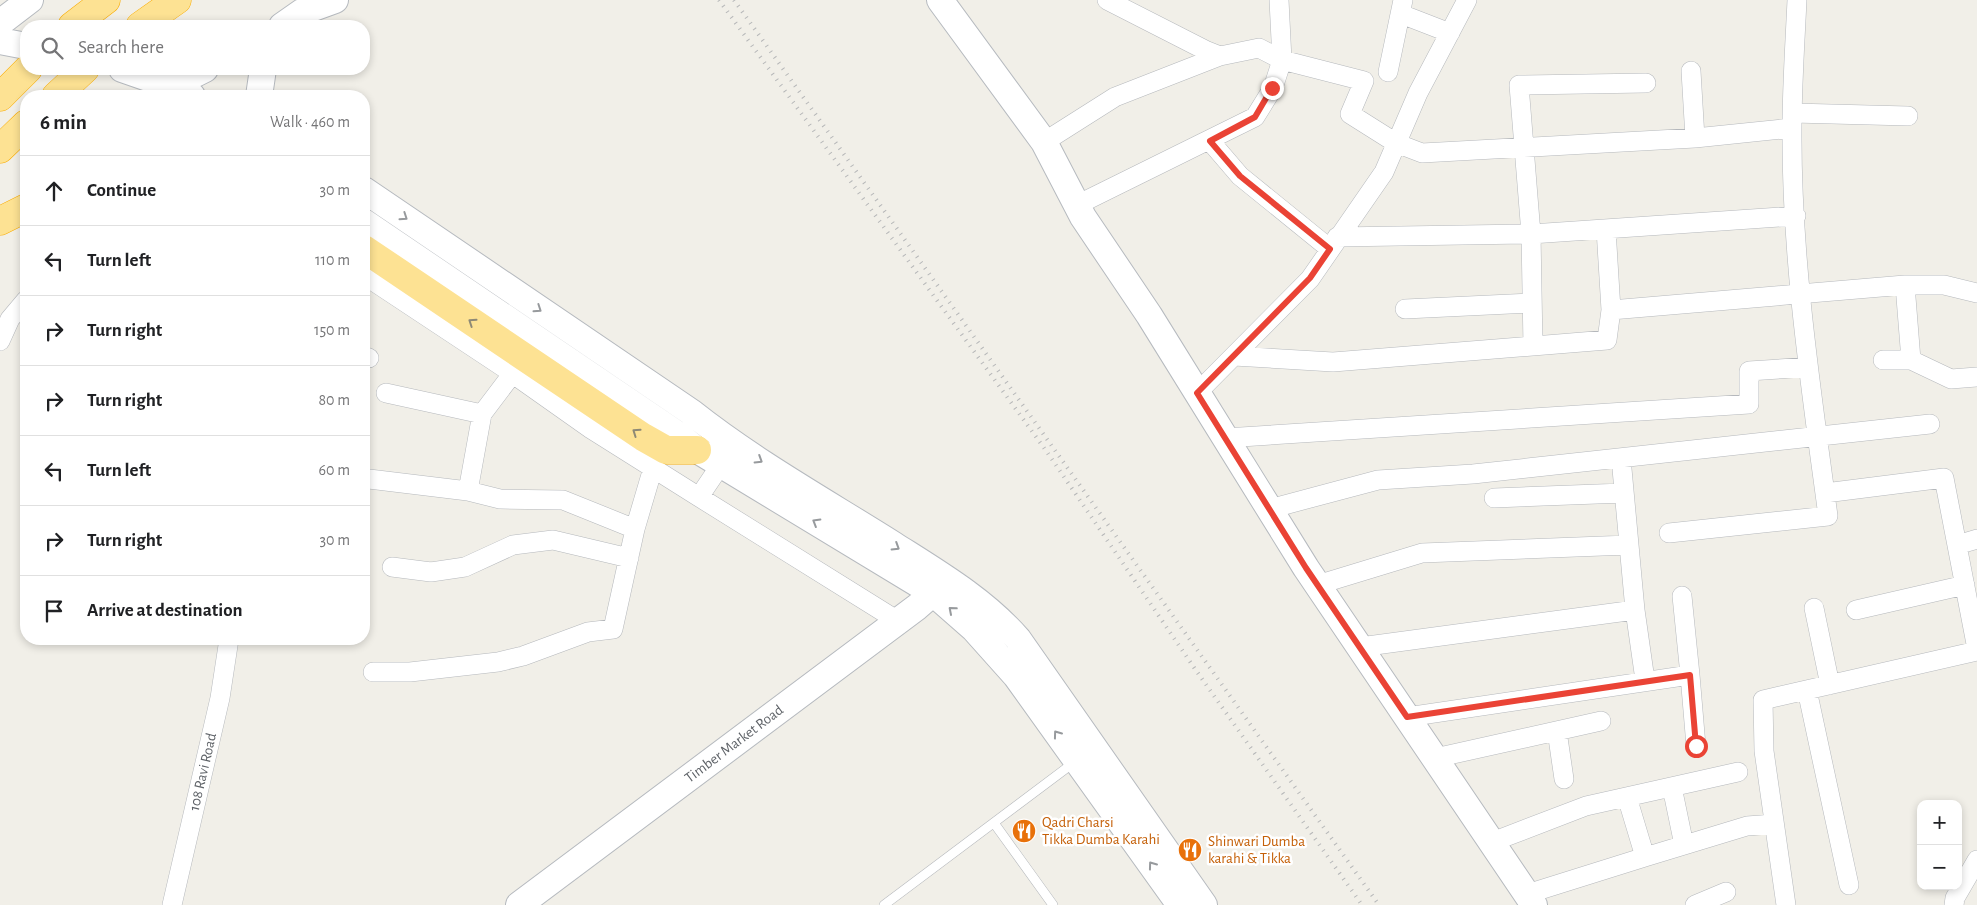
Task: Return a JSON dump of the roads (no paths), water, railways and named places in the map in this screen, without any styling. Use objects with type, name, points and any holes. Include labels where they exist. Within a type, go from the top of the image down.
[{"type":"highway","points":[[80,20],[106,0]]},
{"type":"highway","points":[[149,20],[177,0]]},
{"type":"highway","points":[[62,90],[79,75]]},
{"type":"highway","points":[[0,148],[20,130]]},
{"type":"highway","points":[[0,221],[20,211]]},
{"type":"highway","points":[[370,254],[673,451]]},
{"type":"main road","points":[[0,23],[30,0]]},
{"type":"main road","points":[[293,13],[335,0]]},
{"type":"main road","points":[[940,0],[1044,142],[1077,205],[1317,585],[1530,900]]},
{"type":"main road","points":[[0,41],[20,45]]},
{"type":"main road","points":[[138,75],[179,90]]},
{"type":"main road","points":[[183,90],[199,75]]},
{"type":"main road","points":[[260,90],[262,75]]},
{"type":"main road","points":[[370,194],[691,412],[728,455],[938,585],[990,611],[1018,639],[1204,905]]},
{"type":"main road","points":[[370,226],[673,451],[728,455]]},
{"type":"main road","points":[[673,451],[691,412]]},
{"type":"main road","points":[[938,585],[1016,676],[1180,905]]},
{"type":"main road","name":"Timber Market Road","points":[[519,905],[898,621],[938,585]]},
{"type":"street","points":[[1107,0],[1220,56]]},
{"type":"street","points":[[1077,205],[1210,141],[1255,117],[1272,88],[1282,60],[1279,0]]},
{"type":"street","points":[[1197,393],[1310,278],[1384,172],[1418,93],[1467,0]]},
{"type":"street","points":[[1669,534],[1828,516],[1808,367],[1796,216],[1792,121],[1797,0]]},
{"type":"street","points":[[1388,72],[1402,7],[1450,33]]},
{"type":"street","points":[[1044,142],[1115,97],[1220,56],[1259,48],[1282,60],[1364,81],[1350,114],[1396,143],[1422,153],[1695,138],[1792,121],[1908,116]]},
{"type":"street","points":[[1691,71],[1695,138]]},
{"type":"street","points":[[1533,346],[1531,234],[1519,84],[1646,83]]},
{"type":"street","points":[[1210,141],[1240,176],[1334,243],[1531,234],[1796,216]]},
{"type":"street","points":[[1234,356],[1333,362],[1607,340],[1611,310],[1606,228]]},
{"type":"street","points":[[370,279],[513,373],[591,429],[673,451],[699,497],[898,621]]},
{"type":"street","points":[[1611,310],[1905,285],[1944,285],[1977,293]]},
{"type":"street","points":[[1905,285],[1910,360]]},
{"type":"street","points":[[1405,309],[1531,303]]},
{"type":"street","points":[[0,342],[10,319],[20,307]]},
{"type":"street","points":[[1883,360],[1910,360],[1952,379],[1977,377]]},
{"type":"street","points":[[1225,438],[1749,404],[1749,371],[1808,367]]},
{"type":"street","points":[[468,491],[482,414],[513,373]]},
{"type":"street","points":[[386,393],[482,414]]},
{"type":"street","points":[[1269,509],[1378,480],[1473,474],[1930,424]]},
{"type":"street","points":[[373,672],[410,672],[498,662],[523,656],[588,632],[614,629],[634,529],[673,451]]},
{"type":"street","points":[[699,497],[728,455]]},
{"type":"street","points":[[1621,458],[1635,610],[1645,680]]},
{"type":"street","points":[[1786,905],[1764,751],[1763,700],[1977,650],[1944,478],[1825,493]]},
{"type":"street","points":[[370,479],[468,491],[500,499],[563,500],[634,529]]},
{"type":"street","points":[[1494,498],[1624,494]]},
{"type":"street","points":[[1957,545],[1977,539]]},
{"type":"street","points":[[392,567],[432,572],[465,567],[513,546],[553,540],[629,558]]},
{"type":"street","points":[[1317,585],[1422,553],[1629,545]]},
{"type":"street","points":[[1856,610],[1965,585]]},
{"type":"street","points":[[1682,596],[1696,746]]},
{"type":"street","points":[[1814,608],[1830,685]]},
{"type":"street","points":[[1360,647],[1635,610]]},
{"type":"street","name":"108 Ravi Road","points":[[172,905],[220,698],[228,645]]},
{"type":"street","points":[[1407,717],[1645,680],[1690,675]]},
{"type":"street","points":[[1808,690],[1849,885]]},
{"type":"street","points":[[1435,758],[1602,721]]},
{"type":"street","points":[[1557,731],[1564,780]]},
{"type":"street","points":[[1492,842],[1586,806],[1738,772]]},
{"type":"street","points":[[1672,787],[1684,845]]},
{"type":"street","points":[[1627,797],[1645,857]]},
{"type":"street","points":[[1530,900],[1645,857],[1747,826],[1774,824]]},
{"type":"street","points":[[1954,905],[1955,898],[1977,860]]},
{"type":"street","points":[[1695,905],[1726,892]]},
{"type":"lane","points":[[884,905],[1076,761]]},
{"type":"lane","points":[[994,823],[1053,905]]},
{"type":"railway","points":[[719,0],[1047,452],[1195,669],[1362,905]]},
{"type":"railway","points":[[734,0],[1379,905]]},
{"type":"place","name":"Qadri Charsi Tikka Dumba Karahi","points":[[1024,831]]},
{"type":"place","name":"Shinwari Dumba karahi & Tikka","points":[[1190,850]]}]
